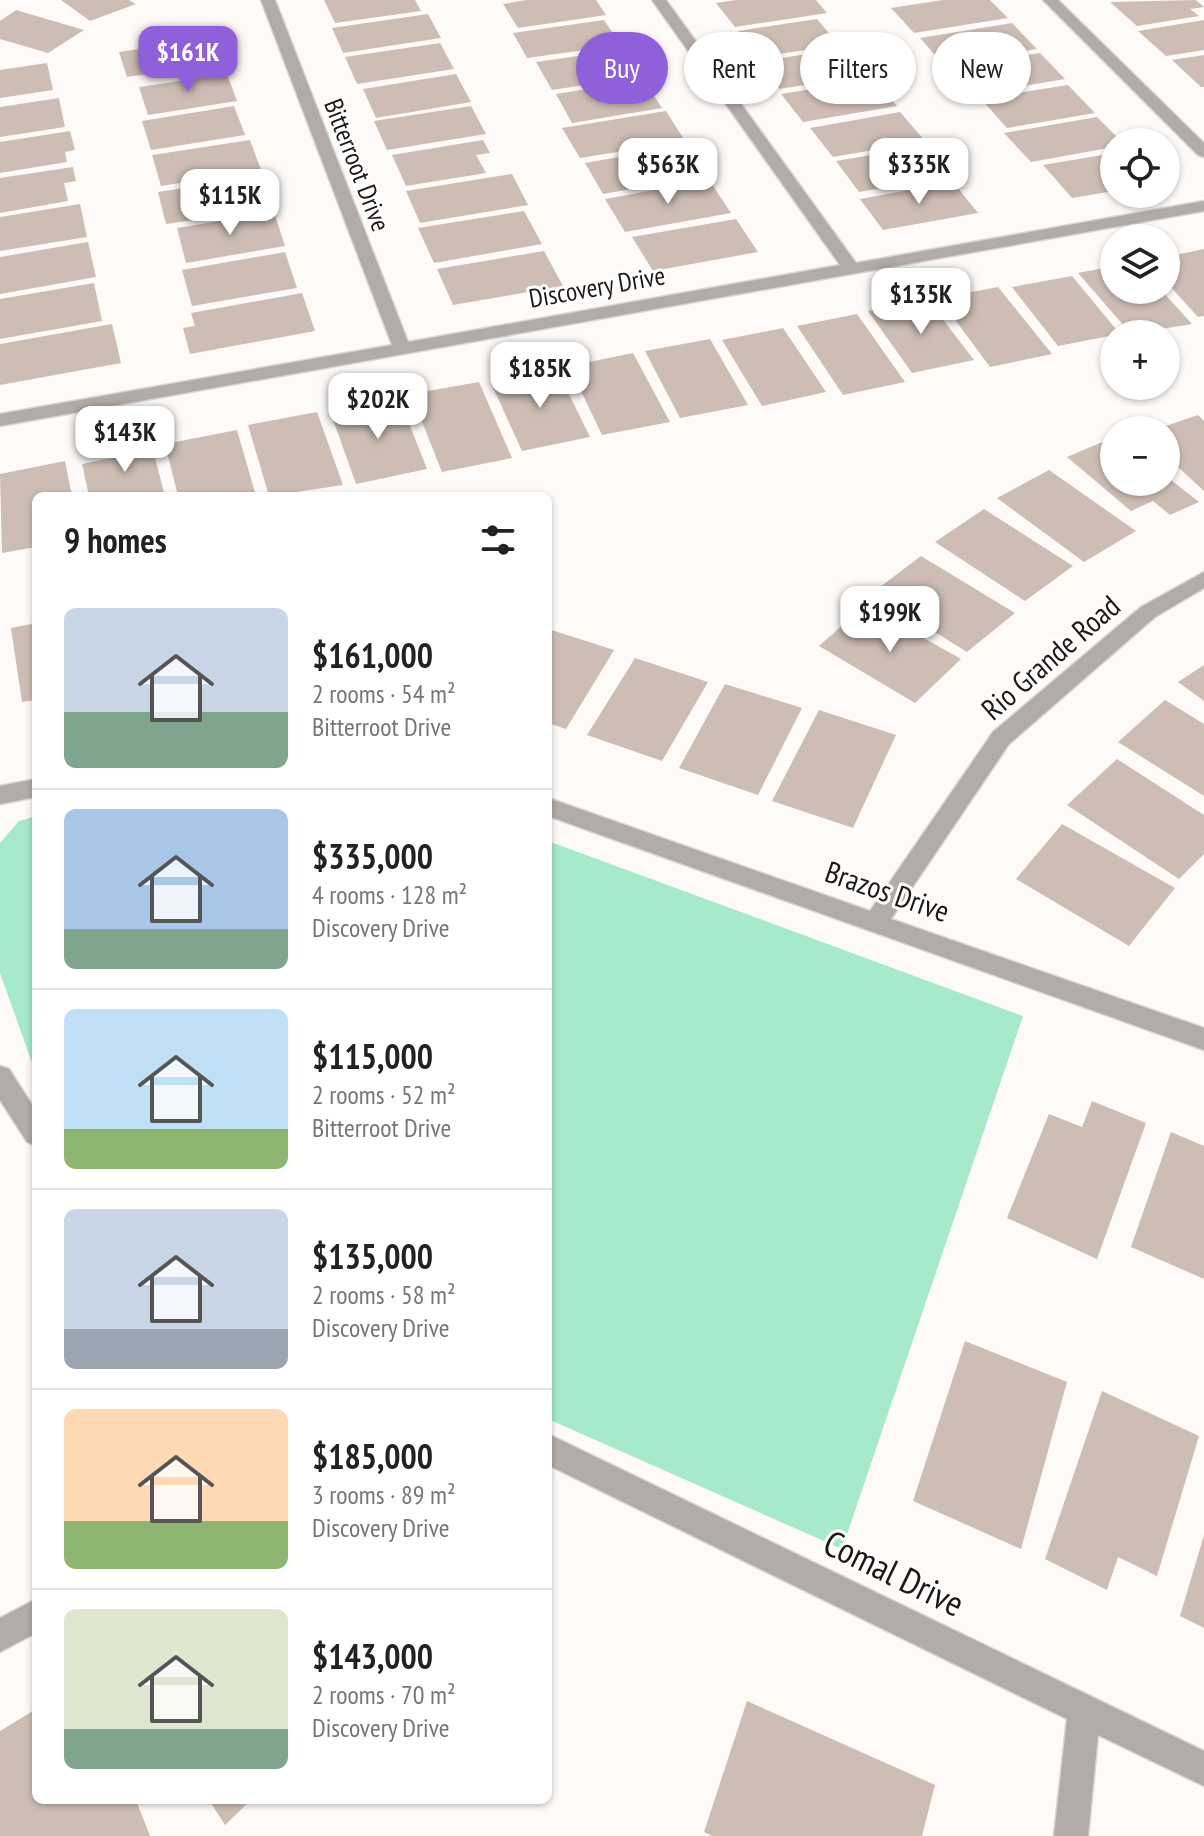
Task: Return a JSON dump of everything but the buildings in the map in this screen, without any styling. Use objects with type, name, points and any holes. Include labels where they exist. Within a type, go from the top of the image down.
[{"type":"street","name":"Bitterroot Drive","points":[[268,0],[402,348]]},
{"type":"street","points":[[659,0],[850,267]]},
{"type":"street","points":[[1050,0],[1204,152]]},
{"type":"street","name":"Discovery Drive","points":[[0,420],[1204,206]]},
{"type":"street","name":"Rio Grande Road","points":[[876,922],[1001,738],[1148,612],[1204,579]]},
{"type":"street","points":[[0,795],[32,789]]},
{"type":"street","name":"Brazos Drive","points":[[552,808],[1204,1039]]},
{"type":"street","points":[[0,1077],[32,1128]]},
{"type":"street","name":"Comal Drive","points":[[552,1451],[1204,1769]]},
{"type":"street","points":[[0,1636],[32,1617]]},
{"type":"street","points":[[1071,1836],[1084,1711]]},
{"type":"green space","points":[[32,817],[32,1063],[0,973],[0,843],[19,821]]},
{"type":"green space","points":[[552,842],[1023,1016],[842,1549],[552,1421]]}]
